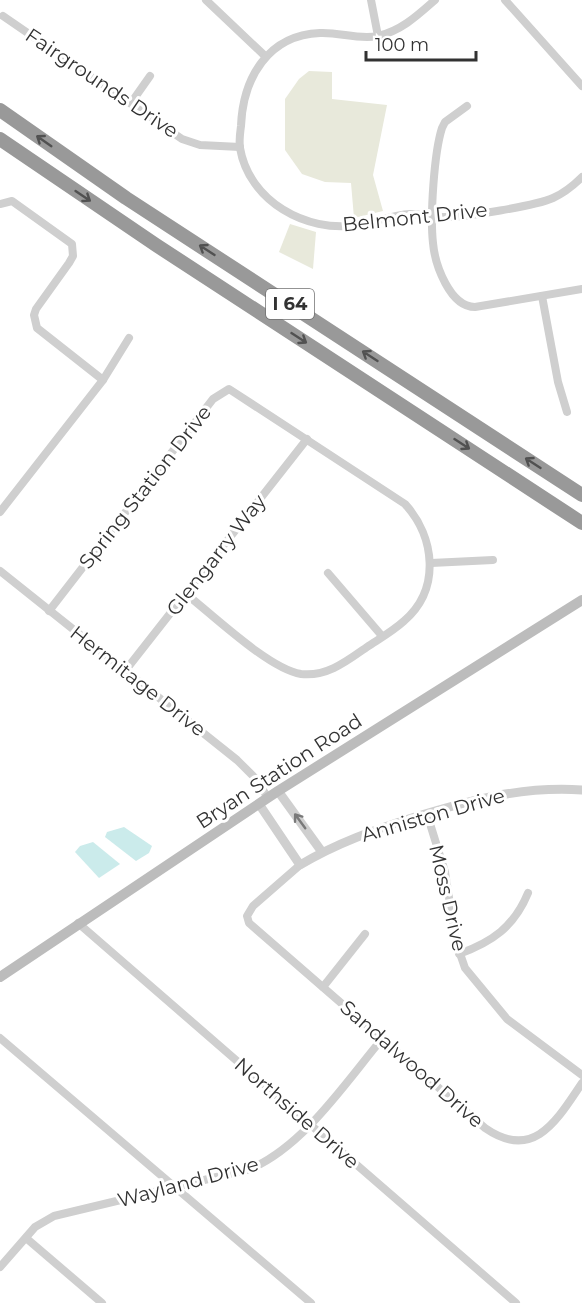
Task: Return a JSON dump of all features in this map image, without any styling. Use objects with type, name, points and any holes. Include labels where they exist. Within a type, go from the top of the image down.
[{"type":"highway","name":"I 64","points":[[0,110],[126,198],[582,495]]},
{"type":"highway","name":"I 64","points":[[0,139],[156,245],[582,523]]},
{"type":"main road","name":"Bryan Station Road","points":[[0,977],[278,791],[582,600]]},
{"type":"street","points":[[206,0],[264,55],[291,39],[310,34],[321,33],[363,38],[378,36],[408,23],[435,0]]},
{"type":"street","points":[[371,0],[378,36]]},
{"type":"street","points":[[505,0],[582,86]]},
{"type":"street","name":"Fairgrounds Drive","points":[[3,16],[182,139],[200,145],[240,147]]},
{"type":"street","name":"Belmont Drive","points":[[264,55],[250,79],[245,95],[240,147],[248,172],[262,194],[278,207],[300,218],[342,226],[400,215],[459,216],[552,199],[582,177]]},
{"type":"street","points":[[131,103],[150,76]]},
{"type":"street","points":[[467,106],[445,122],[436,155],[435,255],[446,281],[462,305],[475,307],[582,289]]},
{"type":"street","points":[[0,204],[12,201],[72,244],[73,256],[34,315],[37,328],[103,380]]},
{"type":"street","points":[[542,296],[558,382],[567,412]]},
{"type":"street","points":[[0,512],[103,380],[129,338]]},
{"type":"street","name":"Spring Station Drive","points":[[49,610],[217,394],[229,389],[405,504],[419,521],[425,533],[431,563],[417,605],[403,623],[342,665],[327,671],[299,673],[272,662],[186,594]]},
{"type":"street","name":"Glengarry Way","points":[[125,671],[307,440]]},
{"type":"street","points":[[431,563],[493,560]]},
{"type":"street","name":"Hermitage Drive","points":[[0,571],[244,766],[256,779],[263,801]]},
{"type":"street","points":[[328,573],[382,636]]},
{"type":"street","name":"Anniston Drive","points":[[247,916],[253,906],[300,865],[354,837],[464,801],[509,792],[542,789],[582,790]]},
{"type":"street","points":[[278,791],[322,852]]},
{"type":"street","points":[[263,801],[300,865]]},
{"type":"street","name":"Moss Drive","points":[[427,814],[445,873],[459,954],[473,980],[507,1019],[582,1075]]},
{"type":"street","points":[[459,954],[493,940],[504,931],[519,913],[528,893]]},
{"type":"street","name":"Sandalwood Drive","points":[[247,916],[249,923],[469,1115],[502,1137],[524,1140],[544,1132],[557,1120],[582,1083]]},
{"type":"street","name":"Northside Drive","points":[[78,923],[516,1303]]},
{"type":"street","points":[[323,987],[365,934]]},
{"type":"street","points":[[0,1038],[311,1303]]},
{"type":"street","name":"Wayland Drive","points":[[0,1267],[42,1221],[54,1216],[262,1164],[281,1152],[310,1123],[382,1039]]},
{"type":"street","points":[[26,1238],[102,1303]]},
{"type":"shaded area","points":[[309,71],[332,72],[332,99],[387,105],[373,175],[383,211],[354,218],[351,183],[325,182],[302,174],[285,150],[285,99],[299,79]]},
{"type":"shaded area","points":[[290,224],[316,232],[313,269],[279,252]]},
{"type":"water","points":[[124,827],[152,846],[149,853],[136,861],[105,837],[107,832]]},
{"type":"water","points":[[93,842],[120,864],[99,878],[75,852],[80,846]]}]
